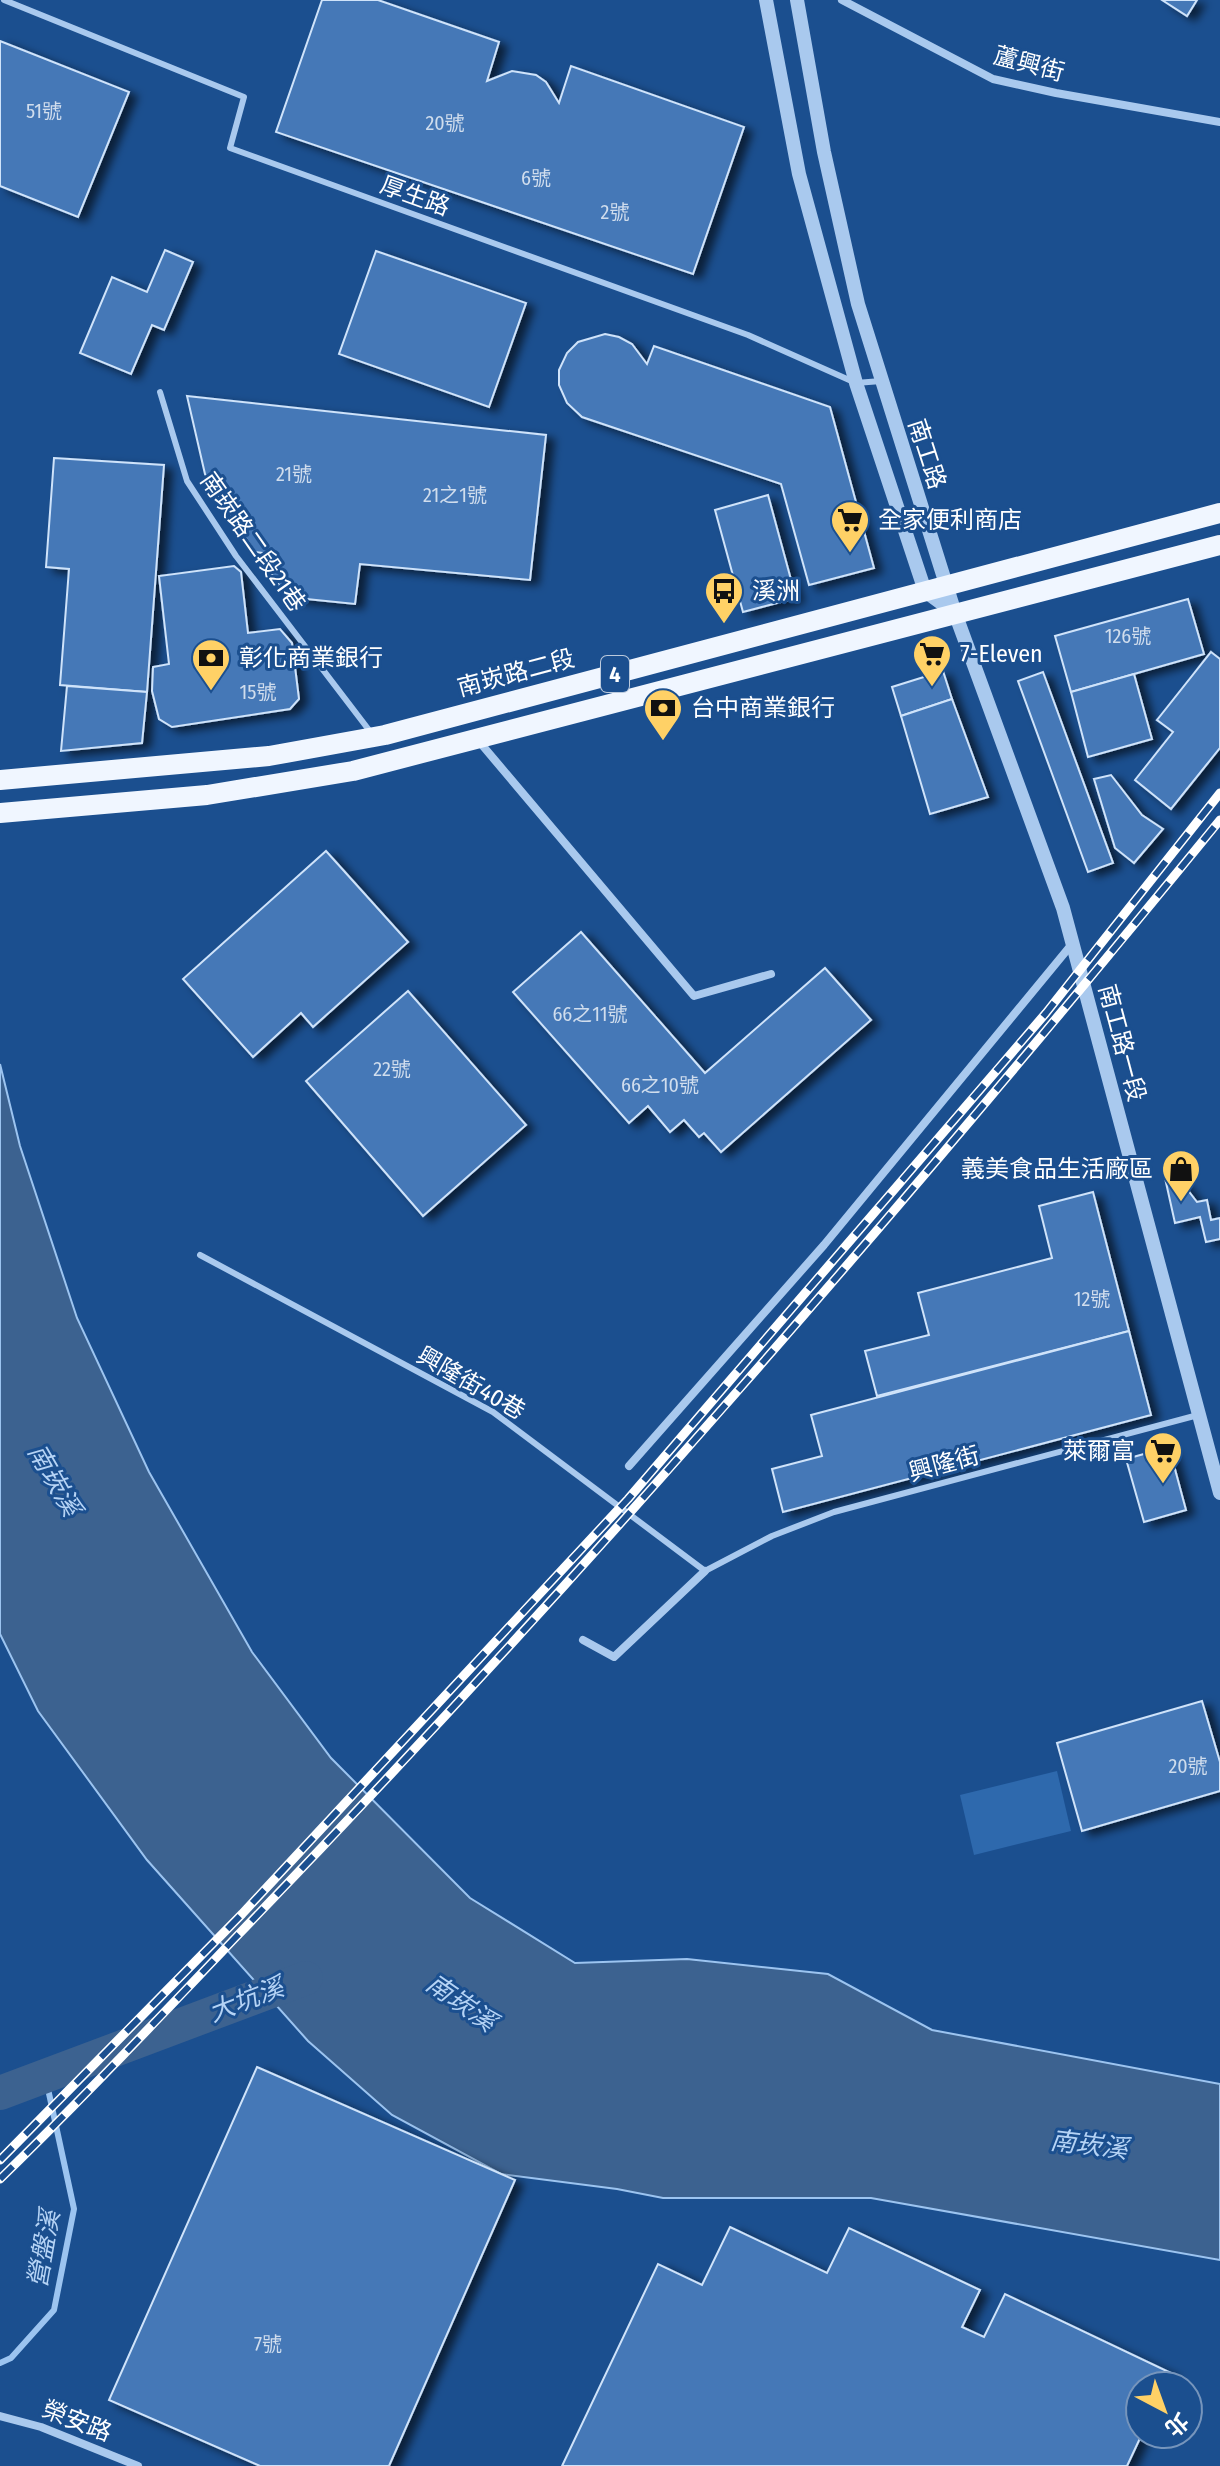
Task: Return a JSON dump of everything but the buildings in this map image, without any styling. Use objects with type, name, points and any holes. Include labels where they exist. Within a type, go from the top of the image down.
[{"type":"main road","name":"南崁路二段","points":[[0,780],[269,756],[374,737],[1220,513]]},
{"type":"main road","name":"4","points":[[0,813],[207,795],[353,771],[1220,545]]},
{"type":"street","name":"南工路","points":[[766,0],[799,174],[856,383],[925,591]]},
{"type":"street","name":"南工路","points":[[797,0],[824,152],[858,304],[955,613]]},
{"type":"street","name":"蘆興街","points":[[842,0],[993,79],[1220,122]]},
{"type":"street","points":[[925,591],[955,613]]},
{"type":"street","name":"南工路一段","points":[[955,613],[1063,908],[1220,1493]]},
{"type":"street","points":[[476,738],[694,996],[771,974]]},
{"type":"street","points":[[629,1466],[824,1245],[1073,944]]},
{"type":"street","points":[[583,1640],[614,1657],[705,1571]]},
{"type":"street","name":"榮安路","points":[[0,2416],[41,2427],[138,2466]]},
{"type":"lane","name":"厚生路","points":[[4,0],[244,97],[230,148],[748,335],[856,383],[881,381]]},
{"type":"lane","name":"南崁路二段21巷","points":[[160,392],[187,481],[236,556],[374,737]]},
{"type":"lane","name":"興隆街40巷","points":[[200,1255],[493,1412],[705,1571]]},
{"type":"lane","name":"興隆街","points":[[705,1571],[772,1536],[834,1512],[1200,1415]]},
{"type":"shaded area","points":[[1057,1771],[1071,1831],[974,1855],[960,1795]]},
{"type":"water","name":"南崁溪","points":[[0,1064],[20,1146],[77,1318],[149,1472],[252,1652],[331,1758],[470,1898],[575,1963],[687,1959],[828,1974],[932,2030],[1220,2084],[1220,2260],[871,2198],[663,2198],[501,2174],[392,2115],[308,2041],[147,1860],[38,1711],[0,1634]]},
{"type":"waterway","name":"大坑溪","points":[[0,2093],[306,1978]]},
{"type":"waterway","name":"營盤溪","points":[[0,2363],[11,2358],[54,2310],[74,2209],[45,2075]]},
{"type":"railway","points":[[0,2160],[242,1914],[628,1499],[1046,1013],[1220,793]]},
{"type":"railway","points":[[0,2179],[120,2059],[365,1801],[617,1527],[862,1248],[1220,820]]},
{"type":"place","name":"全家便利商店","points":[[850,554]]},
{"type":"place","name":"溪洲","points":[[724,625]]},
{"type":"place","name":"7-Eleven","points":[[932,688]]},
{"type":"place","name":"彰化商業銀行","points":[[211,692]]},
{"type":"place","name":"台中商業銀行","points":[[663,742]]},
{"type":"place","name":"義美食品生活廠區","points":[[1181,1203]]},
{"type":"place","name":"萊爾富","points":[[1163,1485]]}]
